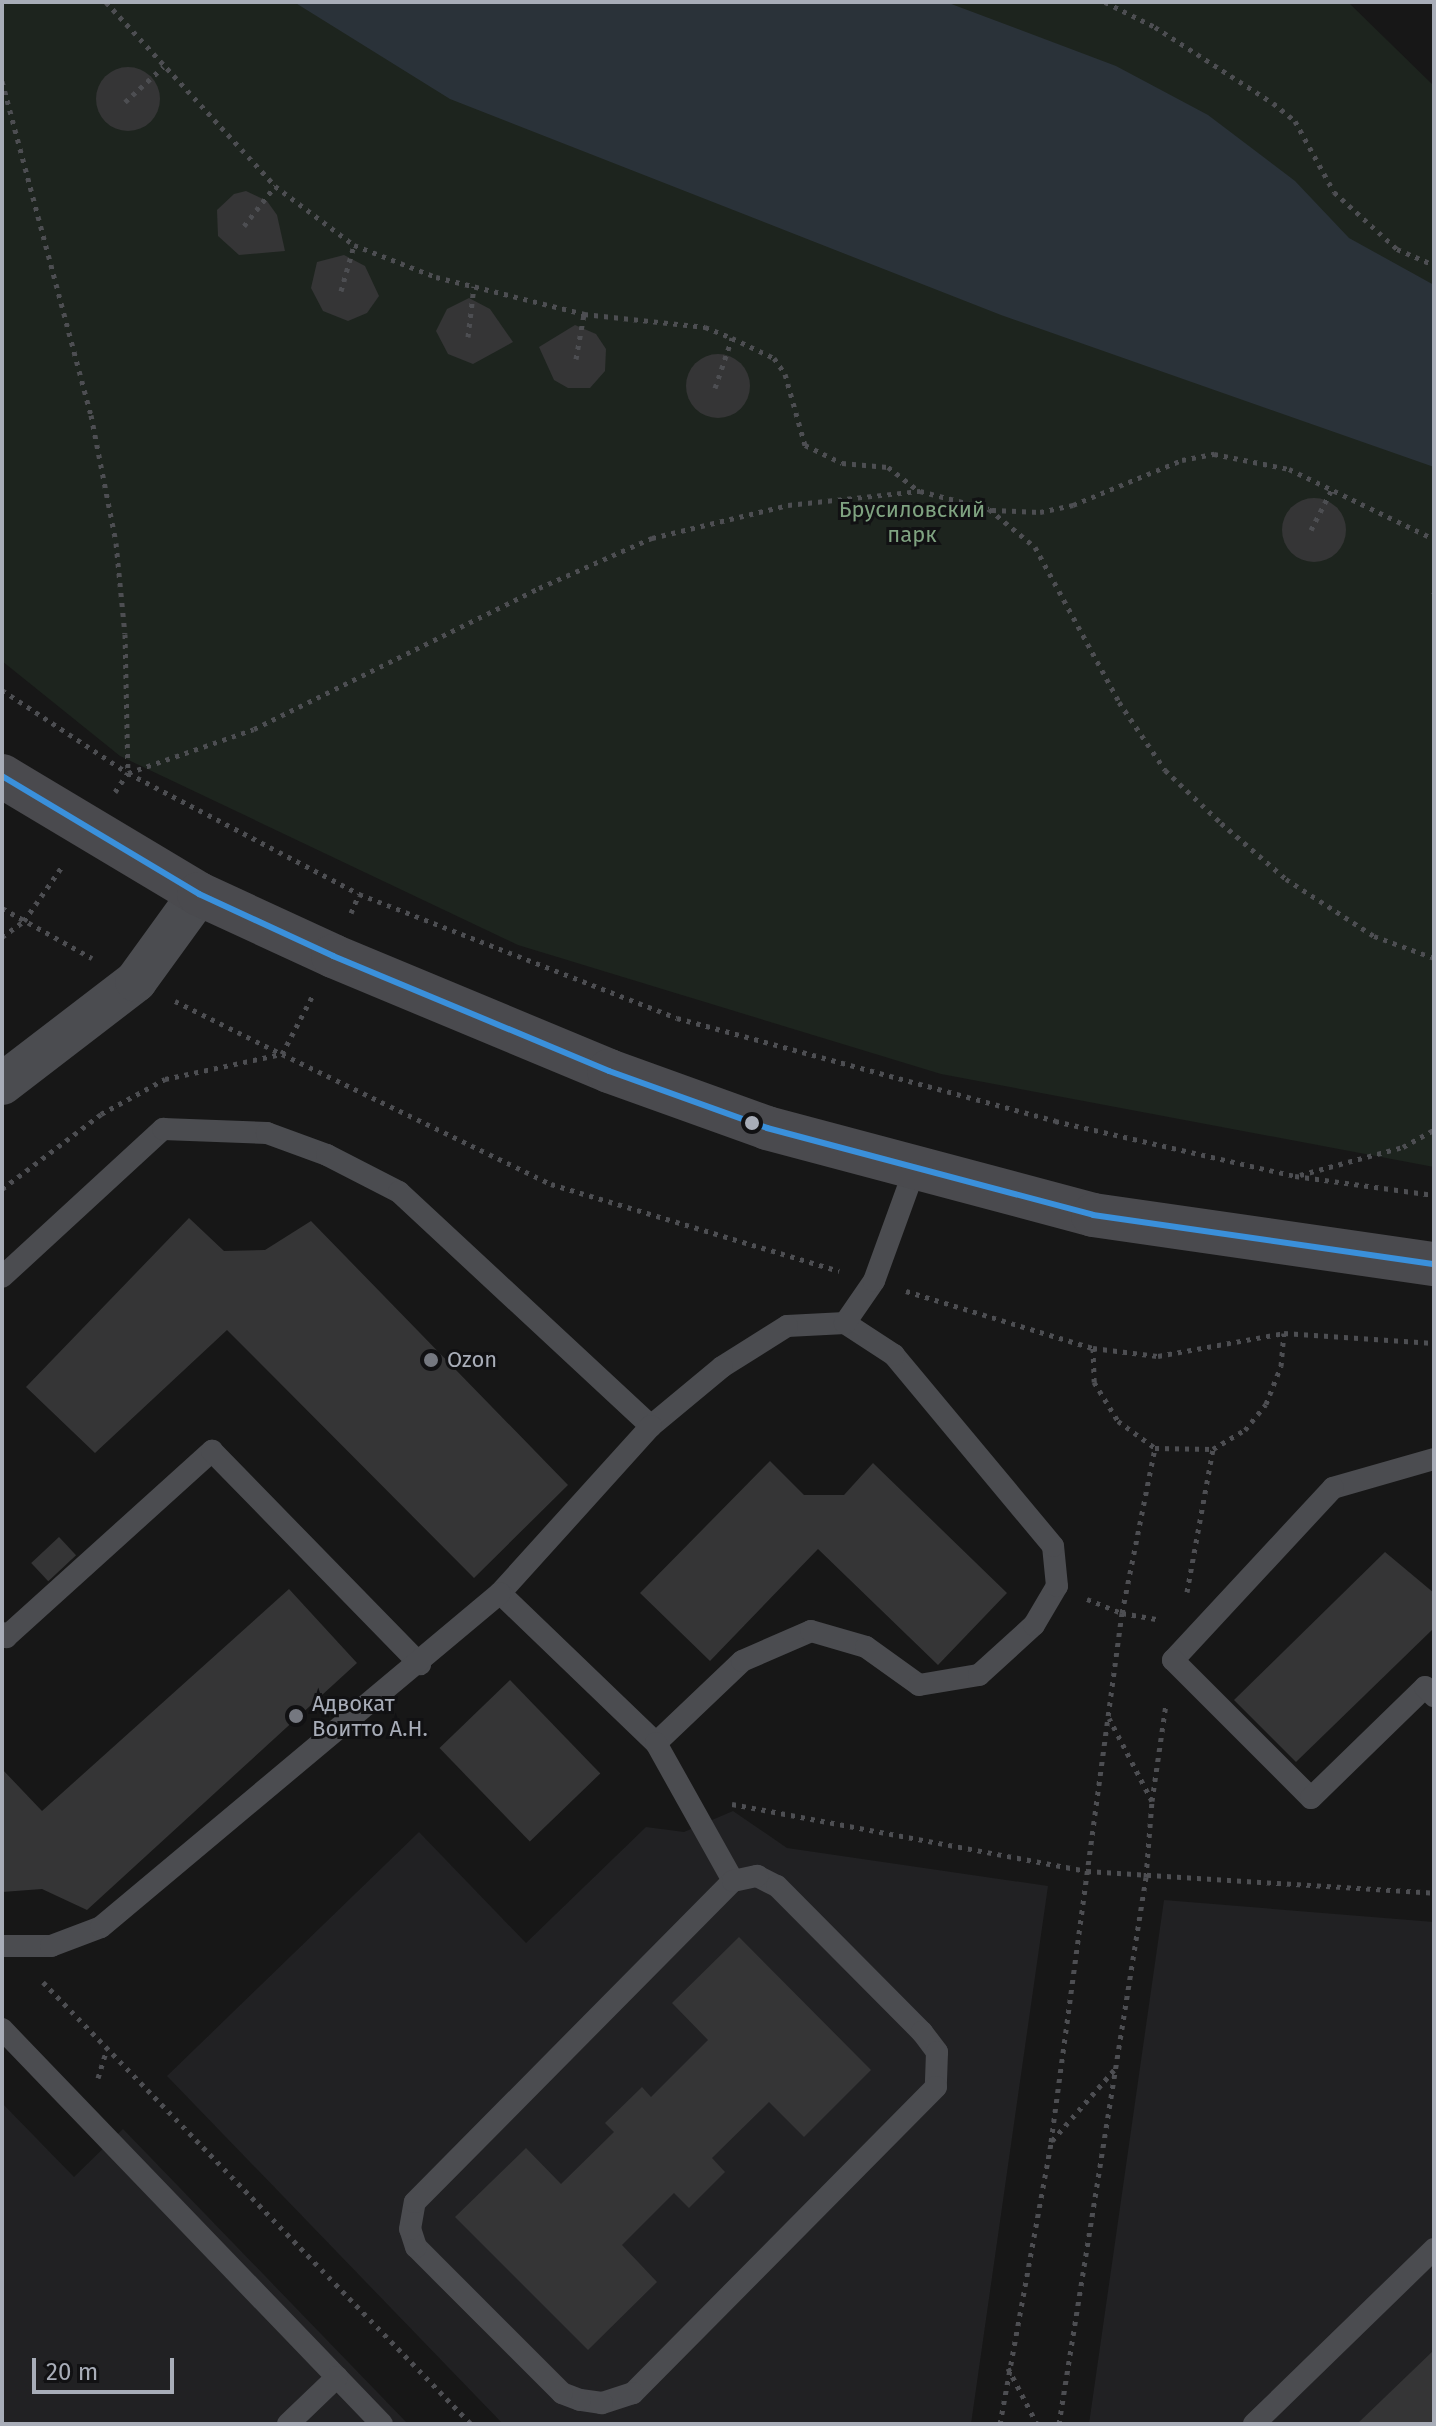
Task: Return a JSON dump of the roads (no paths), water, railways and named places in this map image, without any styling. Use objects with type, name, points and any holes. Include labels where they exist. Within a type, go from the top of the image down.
[{"type":"street","points":[[2,776],[86,831],[199,894],[609,1071],[767,1128],[914,1171],[1093,1215],[1434,1264]]},
{"type":"street","points":[[2,1084],[136,981],[199,894]]},
{"type":"lane","points":[[2,1277],[163,1129],[267,1133],[327,1155],[399,1192],[651,1426]]},
{"type":"lane","points":[[845,1323],[874,1281],[914,1171]]},
{"type":"lane","points":[[6,1947],[51,1946],[101,1927],[420,1664],[500,1593],[651,1426],[722,1367],[787,1326],[845,1323],[894,1355],[1053,1546],[1057,1586],[1034,1625],[979,1675],[919,1685],[866,1647],[811,1631],[742,1661],[656,1743]]},
{"type":"lane","points":[[2,1633],[6,1637],[212,1451],[420,1664]]},
{"type":"lane","points":[[1434,1459],[1333,1488],[1173,1660],[1311,1798],[1425,1687],[1434,1696]]},
{"type":"lane","points":[[500,1593],[656,1743],[733,1881]]},
{"type":"lane","points":[[757,1876],[777,1886],[922,2032],[937,2052],[936,2087],[633,2393],[602,2403],[580,2400],[562,2393],[416,2247],[410,2216],[428,2187],[733,1881],[757,1876]]},
{"type":"lane","points":[[2,2029],[382,2424]]},
{"type":"lane","points":[[1254,2424],[1434,2249]]},
{"type":"lane","points":[[288,2424],[337,2377]]},
{"type":"place","name":"Ozon","points":[[431,1360]]},
{"type":"place","name":"Адвокат Воитто А.Н.","points":[[296,1716]]},
{"type":"park label","name":"Брусиловский парк","points":[[912,522]]}]
